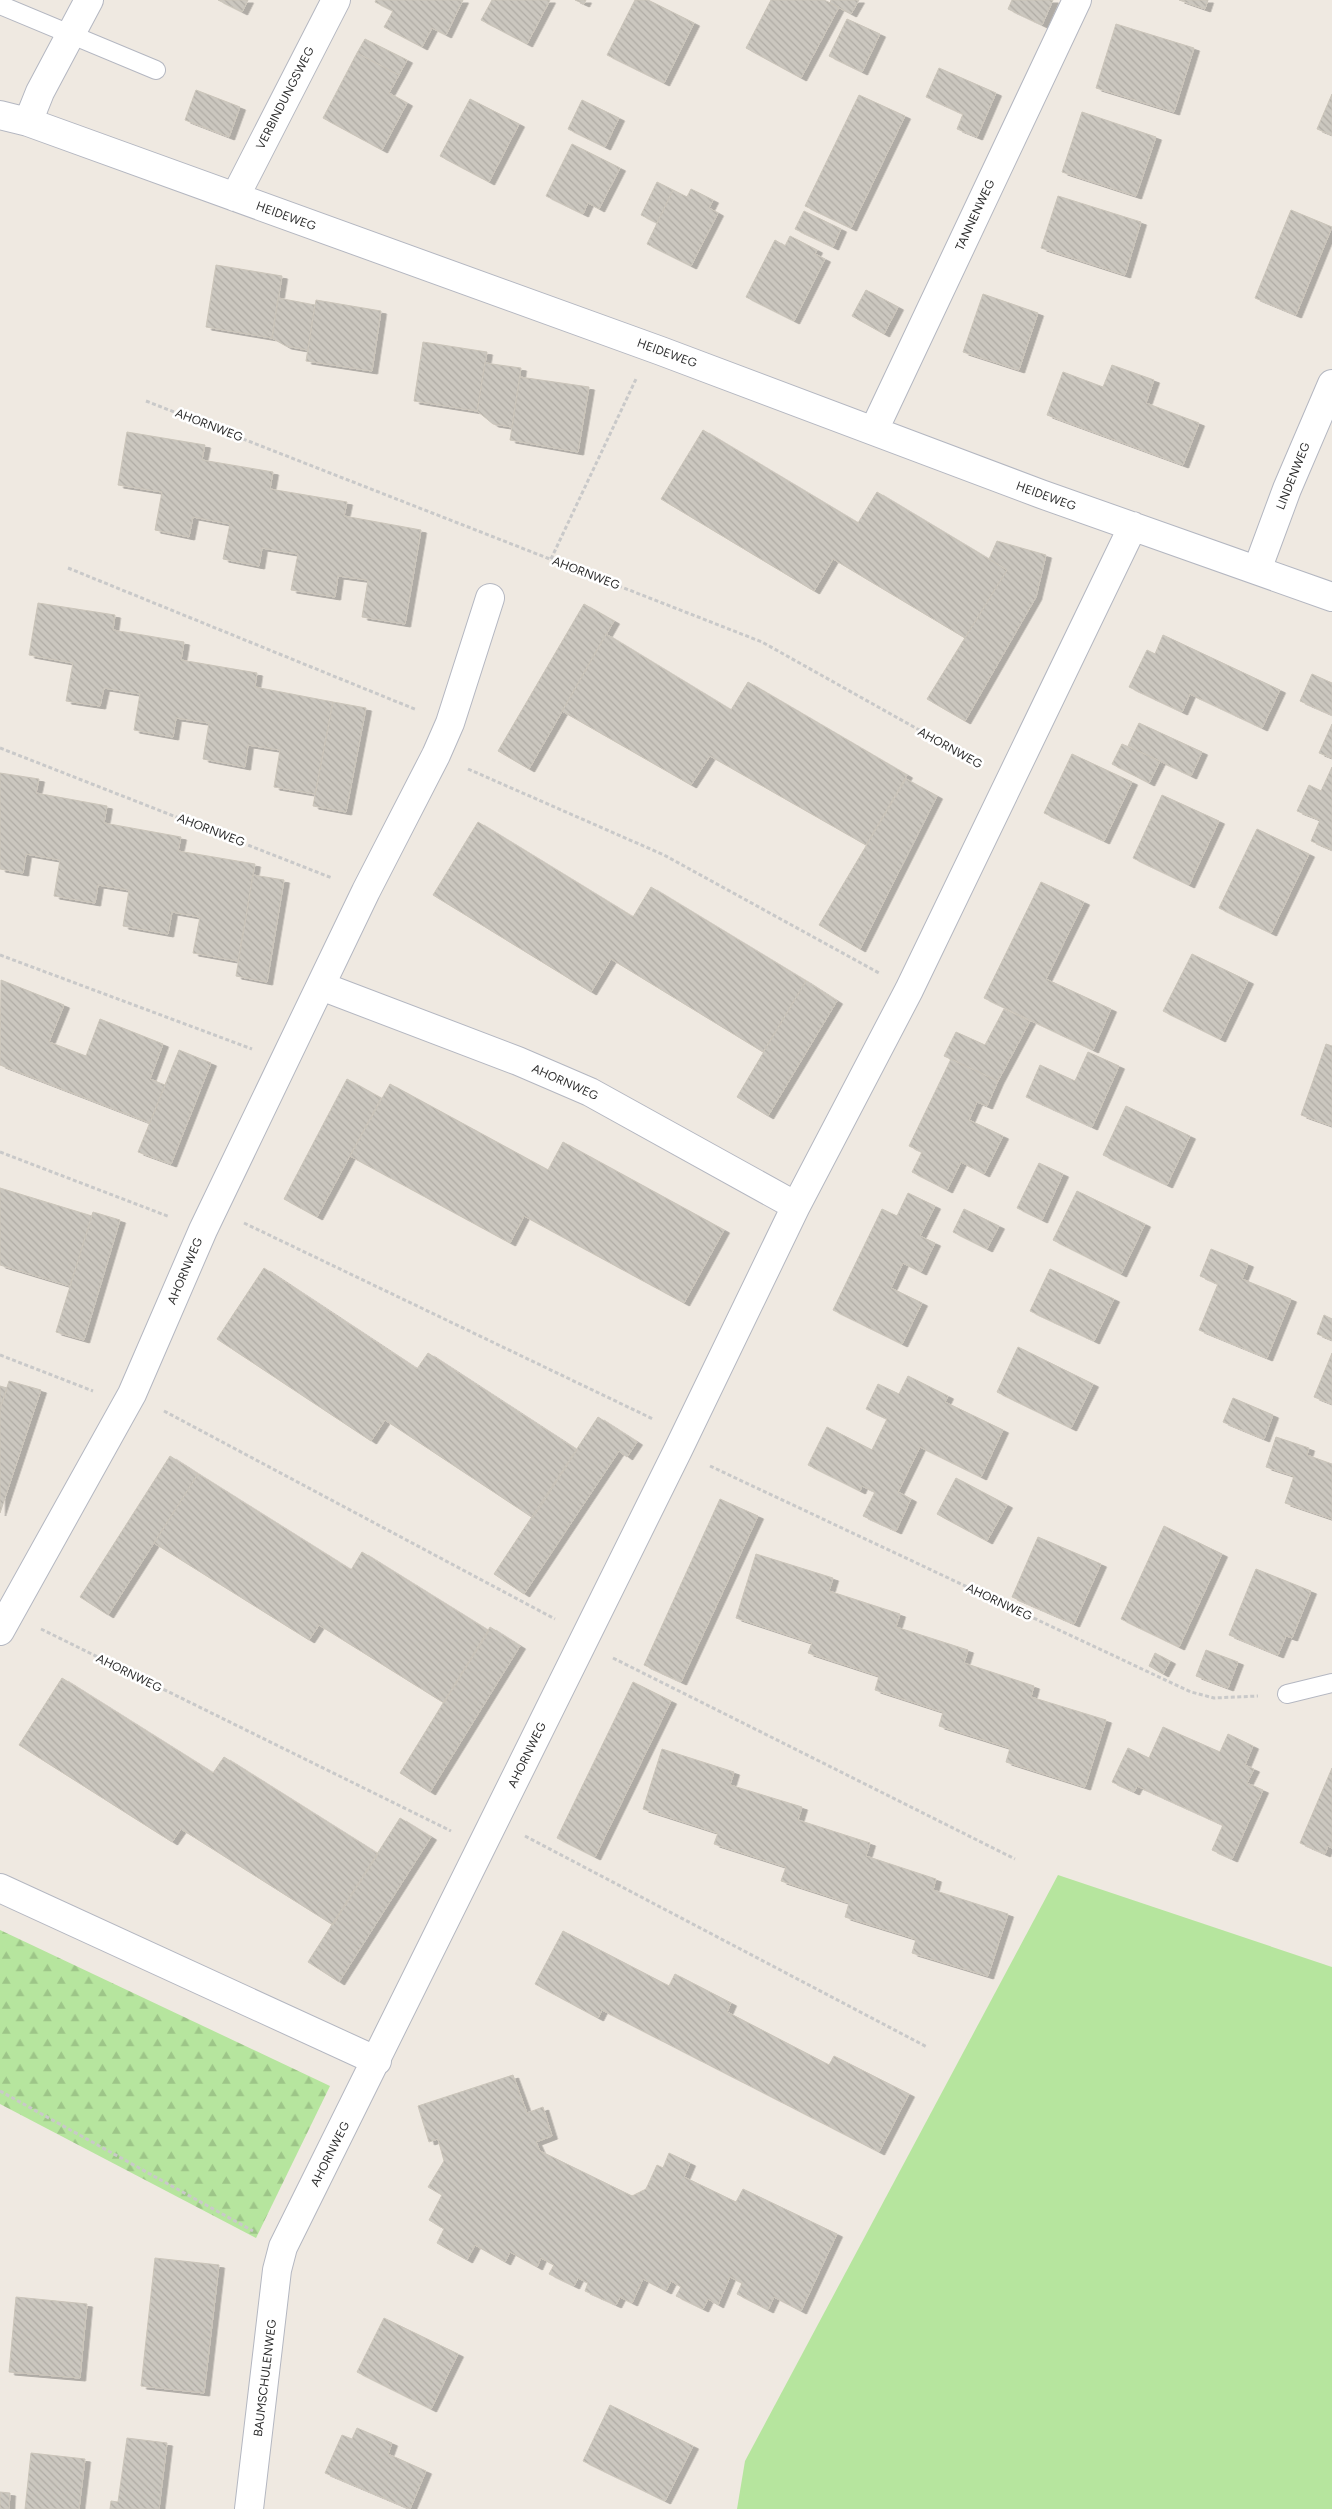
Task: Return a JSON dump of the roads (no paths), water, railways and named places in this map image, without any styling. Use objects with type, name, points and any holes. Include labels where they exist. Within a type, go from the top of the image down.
[{"type":"street","points":[[28,122],[40,92],[89,0]]},
{"type":"street","name":"VERBINDUNGSWEG","points":[[235,197],[336,0]]},
{"type":"street","name":"TANNENWEG","points":[[874,430],[1077,0]]},
{"type":"street","name":"HEIDEWEG","points":[[0,115],[28,122],[1332,597]]},
{"type":"street","name":"LINDENWEG","points":[[1257,570],[1287,489],[1332,384]]},
{"type":"street","name":"AHORNWEG","points":[[283,2248],[682,1443],[796,1206],[909,990],[1133,526]]},
{"type":"street","name":"AHORNWEG","points":[[5,1622],[129,1399],[209,1219],[366,891],[436,755],[450,723],[490,598]]},
{"type":"street","name":"AHORNWEG","points":[[321,986],[518,1061],[590,1092],[796,1206]]},
{"type":"street","points":[[0,1888],[377,2061]]},
{"type":"street","name":"BAUMSCHULENWEG","points":[[249,2509],[277,2270],[283,2248]]},
{"type":"lane","points":[[0,4],[156,70]]},
{"type":"lane","points":[[1287,1694],[1332,1683]]}]
